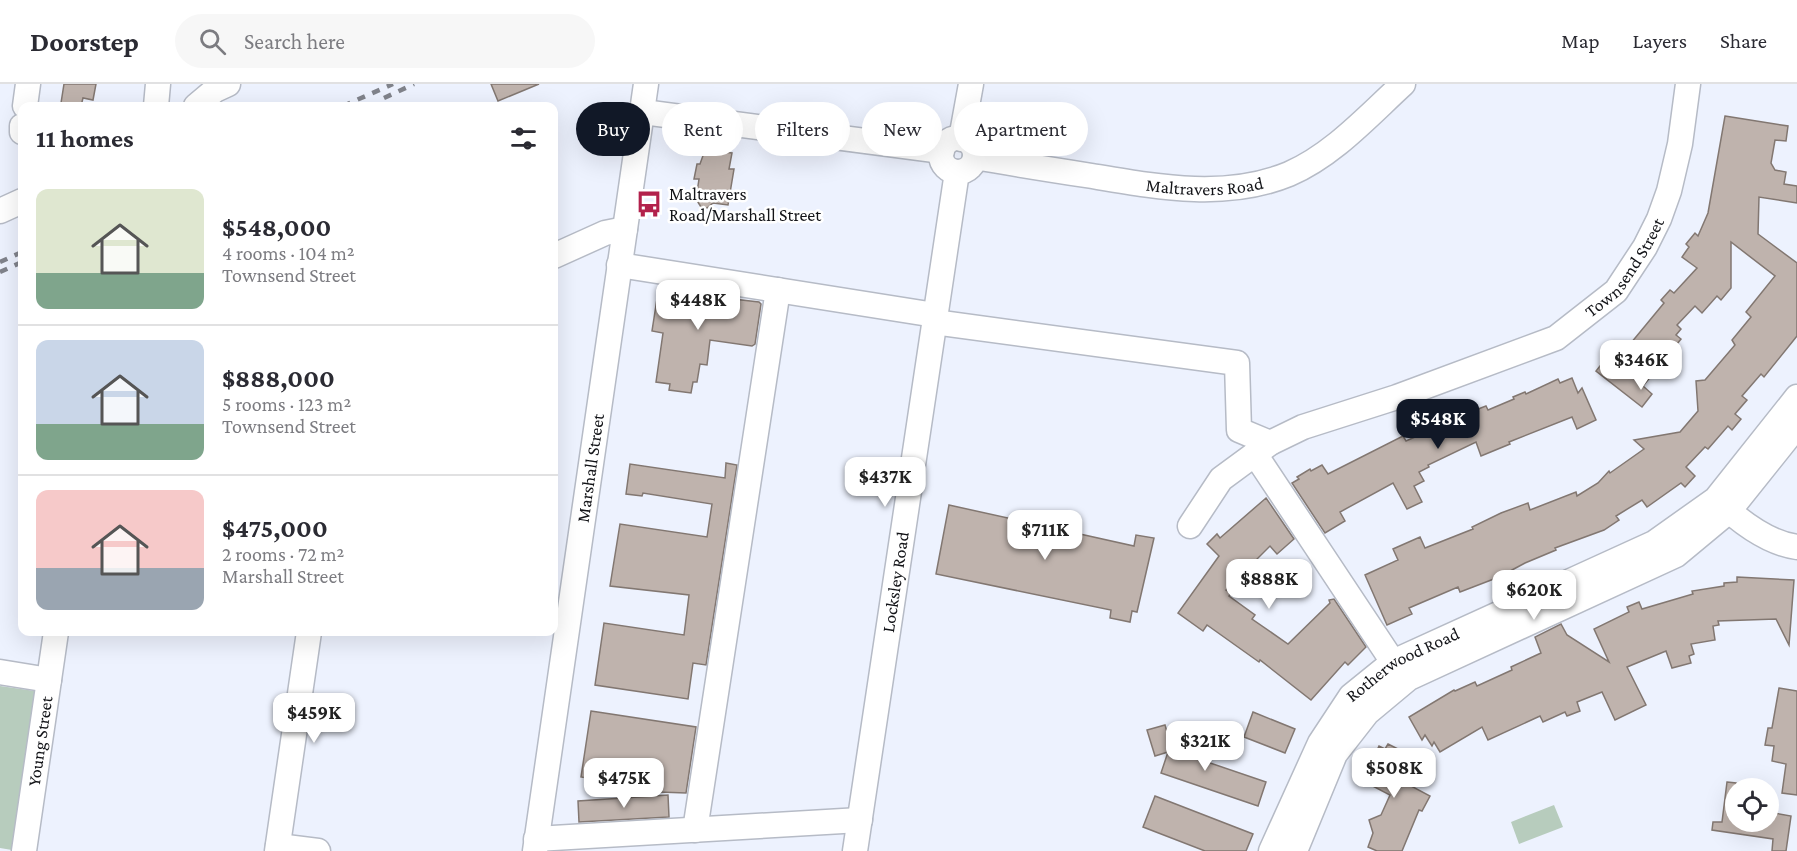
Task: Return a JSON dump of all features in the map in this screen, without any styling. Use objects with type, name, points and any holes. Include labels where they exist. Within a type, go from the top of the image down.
[{"type":"street","points":[[26,102],[28,84]]},
{"type":"street","points":[[156,102],[158,84]]},
{"type":"street","points":[[201,102],[215,90],[228,84]]},
{"type":"street","name":"Marshall Street","points":[[644,102],[646,84]]},
{"type":"street","name":"Locksley Road","points":[[967,102],[970,84]]},
{"type":"street","name":"Maltravers Road","points":[[965,156],[1153,186],[1203,190],[1256,185],[1289,174],[1325,152],[1403,84]]},
{"type":"street","name":"Townsend Street","points":[[1190,526],[1221,479],[1263,448],[1303,427],[1397,397],[1556,338],[1616,291],[1645,247],[1659,219],[1669,191],[1680,144],[1688,84]]},
{"type":"street","name":"Maltravers Road","points":[[650,113],[954,154]]},
{"type":"street","name":"Marshall Street","points":[[536,845],[636,156]]},
{"type":"street","name":"Locksley Road","points":[[855,851],[959,156]]},
{"type":"street","points":[[0,211],[18,203]]},
{"type":"street","points":[[558,254],[608,231],[625,229]]},
{"type":"street","points":[[619,265],[935,318],[1237,363],[1239,430],[1263,448],[1393,662]]},
{"type":"street","points":[[695,830],[778,290]]},
{"type":"street","name":"Rotherwood Road","points":[[1271,851],[1320,743],[1351,696],[1393,662],[1654,543],[1723,505],[1797,397]]},
{"type":"street","name":"Rotherwood Road","points":[[1295,851],[1335,754],[1366,713],[1409,678],[1676,555],[1797,426]]},
{"type":"street","points":[[1723,505],[1783,545],[1797,547]]},
{"type":"street","name":"Young Street","points":[[24,851],[55,636]]},
{"type":"street","points":[[308,636],[278,849],[318,851]]},
{"type":"street","points":[[0,672],[48,680]]},
{"type":"street","points":[[536,845],[695,830],[860,820]]},
{"type":"green space","points":[[0,686],[35,691],[12,850],[0,848]]},
{"type":"green space","points":[[1554,805],[1563,827],[1519,844],[1511,822]]},
{"type":"building","points":[[64,84],[96,84],[93,100],[83,98],[82,102],[61,102]]},
{"type":"building","points":[[491,84],[539,84],[498,101]]},
{"type":"building","points":[[1725,116],[1788,126],[1786,141],[1775,140],[1771,163],[1775,170],[1786,172],[1784,184],[1797,186],[1797,203],[1759,197],[1758,234],[1797,263],[1797,336],[1764,377],[1761,374],[1742,396],[1747,400],[1735,414],[1741,419],[1732,430],[1728,426],[1708,449],[1705,447],[1686,467],[1695,476],[1685,487],[1681,483],[1647,507],[1642,500],[1616,516],[1619,520],[1604,530],[1555,548],[1556,550],[1499,577],[1460,592],[1458,587],[1409,608],[1412,614],[1387,625],[1365,575],[1398,560],[1393,549],[1420,537],[1425,548],[1473,529],[1472,527],[1501,513],[1528,503],[1530,510],[1576,492],[1577,496],[1598,483],[1609,471],[1610,473],[1644,449],[1634,440],[1680,432],[1698,411],[1696,381],[1705,380],[1735,345],[1732,340],[1751,317],[1746,312],[1775,276],[1731,242],[1731,288],[1721,300],[1717,296],[1702,313],[1695,306],[1677,325],[1681,329],[1676,335],[1681,339],[1643,386],[1652,394],[1642,407],[1596,371],[1618,343],[1626,349],[1664,303],[1661,300],[1670,290],[1674,293],[1697,268],[1682,257],[1689,247],[1686,244],[1695,233],[1698,236],[1708,213]]},
{"type":"building","points":[[703,156],[731,156],[729,169],[734,169],[728,205],[713,203],[707,208],[701,207],[696,199],[699,179],[694,179],[697,164],[700,164]]},
{"type":"building","points":[[659,286],[707,293],[707,296],[759,302],[761,304],[755,344],[752,346],[710,340],[707,365],[700,364],[697,382],[693,382],[691,393],[669,390],[670,384],[656,382],[663,333],[652,331]]},
{"type":"building","points":[[1572,378],[1578,393],[1582,388],[1596,420],[1577,429],[1572,417],[1509,442],[1510,444],[1481,456],[1476,442],[1428,465],[1429,467],[1419,472],[1424,481],[1414,486],[1422,502],[1407,509],[1393,483],[1340,512],[1345,521],[1325,533],[1292,483],[1310,469],[1311,471],[1322,465],[1328,474],[1403,436],[1406,441],[1442,425],[1444,428],[1474,414],[1473,411],[1486,406],[1488,410],[1558,379],[1560,383]]},
{"type":"building","points":[[726,463],[737,465],[706,665],[693,663],[688,699],[595,685],[604,623],[684,635],[689,595],[610,586],[620,524],[707,537],[712,504],[643,493],[642,496],[626,494],[630,464],[725,478]]},
{"type":"building","points":[[1266,498],[1294,539],[1277,554],[1270,546],[1226,590],[1231,593],[1229,596],[1255,615],[1252,619],[1288,644],[1330,603],[1329,600],[1334,599],[1366,647],[1348,665],[1345,662],[1311,700],[1260,660],[1259,662],[1207,625],[1203,631],[1178,613],[1219,556],[1207,544],[1217,534],[1220,538]]},
{"type":"building","points":[[949,505],[1134,546],[1136,535],[1154,538],[1137,612],[1132,611],[1130,622],[1110,618],[1111,610],[936,574]]},
{"type":"building","points":[[1737,577],[1794,580],[1789,645],[1776,619],[1718,621],[1719,625],[1713,626],[1715,640],[1691,644],[1694,654],[1689,656],[1691,663],[1672,668],[1666,651],[1627,667],[1646,705],[1615,720],[1602,692],[1577,702],[1580,711],[1567,716],[1565,712],[1543,722],[1540,716],[1488,740],[1482,727],[1440,752],[1434,742],[1432,746],[1425,735],[1422,740],[1409,717],[1454,690],[1475,682],[1477,686],[1512,670],[1511,667],[1541,653],[1535,637],[1561,624],[1567,635],[1609,662],[1594,629],[1629,612],[1627,607],[1639,602],[1642,609],[1693,594],[1692,591],[1737,582]]},
{"type":"building","points":[[1779,688],[1797,691],[1797,795],[1782,793],[1786,764],[1772,761],[1774,746],[1765,745],[1768,728],[1772,728]]},
{"type":"building","points":[[591,711],[696,727],[686,793],[659,792],[659,790],[581,777]]},
{"type":"building","points":[[1253,712],[1295,729],[1285,753],[1244,737]]},
{"type":"building","points":[[1165,725],[1172,750],[1266,782],[1258,806],[1161,773],[1168,752],[1155,756],[1147,730]]},
{"type":"building","points":[[1388,744],[1414,757],[1407,769],[1418,774],[1411,786],[1430,796],[1422,811],[1419,810],[1402,851],[1377,851],[1368,847],[1373,833],[1369,820],[1381,815],[1390,795],[1363,781],[1379,746],[1385,749]]},
{"type":"building","points":[[668,795],[669,817],[579,822],[578,801]]},
{"type":"building","points":[[1155,796],[1253,834],[1246,851],[1205,851],[1143,827]]},
{"type":"building","points":[[1725,798],[1725,832],[1712,830],[1713,822],[1722,822]]},
{"type":"building","points":[[1779,814],[1791,816],[1786,851],[1772,851],[1773,839],[1726,832],[1779,832]]},
{"type":"railway","points":[[352,102],[393,84]]},
{"type":"railway","points":[[384,98],[414,84]]},
{"type":"railway","points":[[0,262],[18,254]]},
{"type":"railway","points":[[0,272],[18,264]]},
{"type":"place","name":"Maltravers Road/Marshall Street","points":[[649,204]]}]
